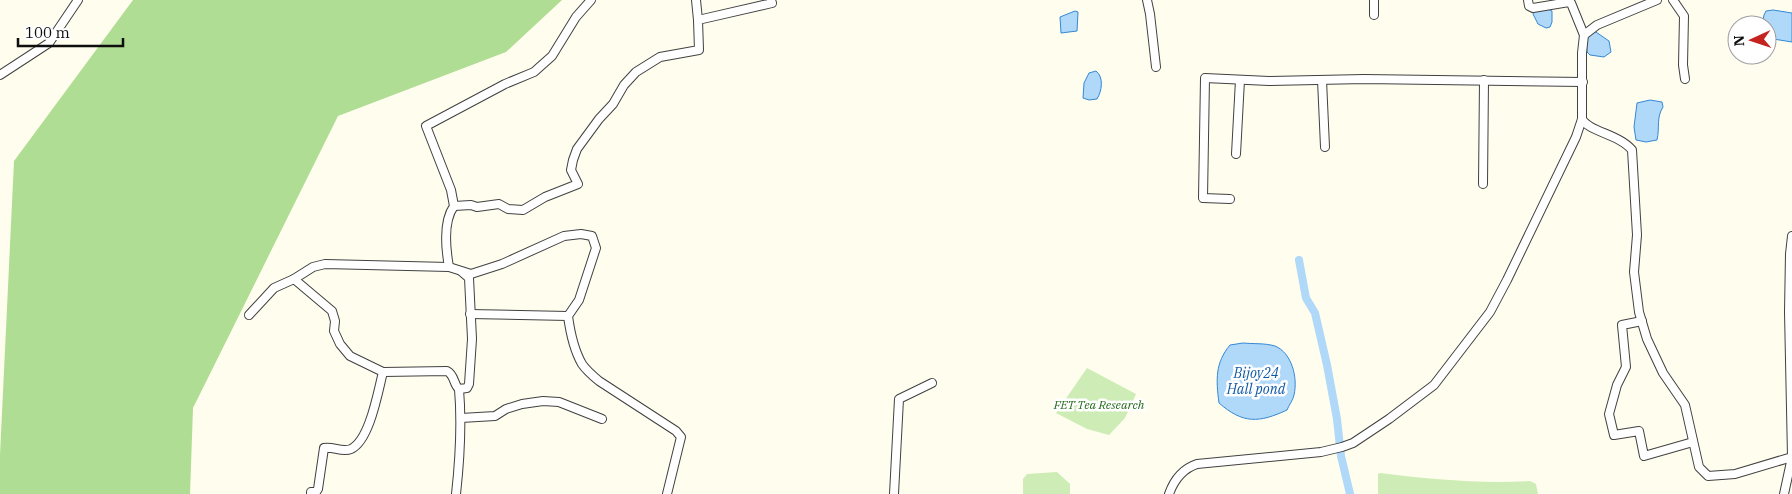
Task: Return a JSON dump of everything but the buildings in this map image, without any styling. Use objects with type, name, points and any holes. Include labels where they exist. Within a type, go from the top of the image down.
[{"type":"street","points":[[0,75],[49,43],[78,0]]},
{"type":"street","points":[[449,267],[445,246],[450,212],[454,206],[451,190],[426,126],[505,84],[534,72],[552,56],[576,17],[591,0]]},
{"type":"street","points":[[454,206],[471,205],[477,207],[499,204],[508,209],[523,210],[545,197],[578,184],[571,170],[578,149],[599,119],[613,104],[624,85],[636,72],[660,57],[699,50],[696,0]]},
{"type":"street","points":[[698,20],[772,3],[772,0]]},
{"type":"street","points":[[1147,0],[1156,67]]},
{"type":"street","points":[[1374,0],[1374,15]]},
{"type":"street","points":[[1169,494],[1174,482],[1181,473],[1190,466],[1197,464],[1322,452],[1353,443],[1434,385],[1485,318],[1507,280],[1576,137],[1582,119],[1582,53],[1584,35],[1571,3],[1533,8],[1529,6],[1528,0]]},
{"type":"street","points":[[1584,35],[1597,25],[1643,3],[1657,0]]},
{"type":"street","points":[[1673,0],[1684,16],[1683,65],[1685,79]]},
{"type":"street","points":[[1230,199],[1203,198],[1205,78],[1240,80],[1583,82]]},
{"type":"street","points":[[1236,154],[1240,80]]},
{"type":"street","points":[[1322,80],[1325,147]]},
{"type":"street","points":[[1483,184],[1484,80]]},
{"type":"street","points":[[1582,119],[1585,125],[1626,143],[1632,150],[1637,235],[1635,288],[1647,339],[1663,373],[1685,405],[1699,468],[1708,476],[1735,474],[1792,457]]},
{"type":"street","points":[[249,315],[274,288],[294,279],[313,267],[325,264],[449,267],[472,274],[488,270],[564,236],[580,234],[592,236],[596,248],[580,300],[568,316],[574,344],[582,364],[588,371],[600,381],[676,431],[680,437],[667,494]]},
{"type":"street","points":[[1784,494],[1792,457],[1790,254],[1792,236]]},
{"type":"street","points":[[459,389],[467,388],[469,384],[472,339],[468,278],[461,271]]},
{"type":"street","points":[[294,279],[332,311],[335,321],[334,331],[340,344],[350,356],[383,372],[447,371],[453,376],[459,389],[461,418],[461,450],[456,494]]},
{"type":"street","points":[[470,314],[568,316]]},
{"type":"street","points":[[1642,321],[1622,325],[1626,367],[1617,385],[1609,414],[1614,435],[1639,430],[1644,456],[1693,442]]},
{"type":"street","points":[[311,494],[311,492],[316,492],[318,489],[324,448],[329,447],[343,451],[350,450],[358,444],[366,432],[383,372]]},
{"type":"street","points":[[894,494],[899,399],[932,383]]},
{"type":"street","points":[[461,418],[495,416],[506,409],[522,404],[543,401],[559,402],[602,419]]},
{"type":"green space","points":[[133,0],[562,0],[506,52],[338,116],[193,408],[190,494],[0,494],[0,455],[14,161]]},
{"type":"green space","name":"FET Tea Research","points":[[1087,368],[1136,394],[1125,418],[1109,435],[1087,429],[1056,413]]},
{"type":"green space","points":[[1057,472],[1070,484],[1070,494],[1023,494],[1023,479],[1027,474]]},
{"type":"green space","points":[[1378,474],[1492,482],[1530,481],[1536,484],[1538,494],[1378,494]]},
{"type":"water","points":[[1548,9],[1552,11],[1552,22],[1550,27],[1546,28],[1538,24],[1533,14],[1534,11]]},
{"type":"water","points":[[1773,10],[1792,13],[1792,42],[1777,40],[1777,15],[1764,15],[1766,11]]},
{"type":"water","points":[[1075,11],[1078,12],[1077,31],[1061,33],[1060,17]]},
{"type":"water","points":[[1593,30],[1609,41],[1611,52],[1604,57],[1590,55],[1587,52],[1586,37]]},
{"type":"water","points":[[1096,71],[1101,80],[1099,96],[1097,99],[1089,100],[1083,98],[1084,83],[1089,73]]},
{"type":"water","points":[[1650,100],[1662,102],[1663,107],[1659,119],[1657,140],[1646,142],[1636,140],[1634,127],[1637,103]]},
{"type":"water","name":"Bijoy24 Hall pond","points":[[1243,343],[1275,346],[1281,349],[1290,360],[1295,388],[1287,410],[1268,417],[1252,419],[1236,415],[1219,403],[1217,379],[1219,365],[1230,345]]},
{"type":"waterway","points":[[1299,260],[1306,298],[1315,313],[1327,365],[1337,419],[1341,456],[1350,494]]}]
